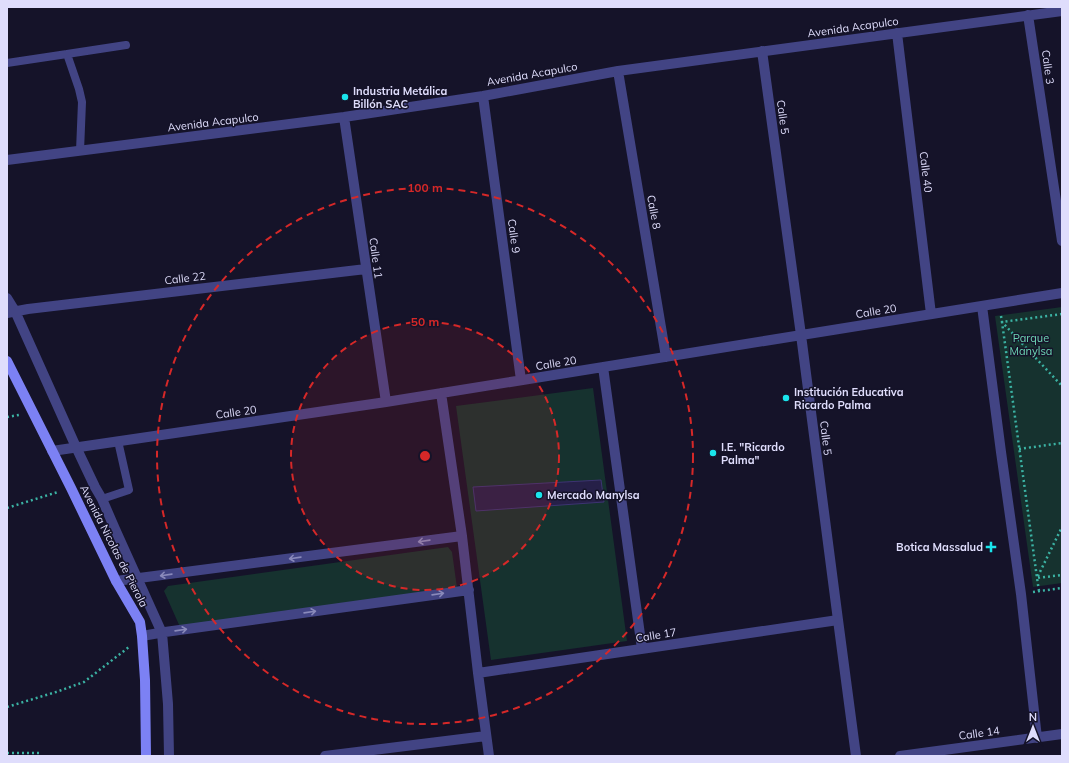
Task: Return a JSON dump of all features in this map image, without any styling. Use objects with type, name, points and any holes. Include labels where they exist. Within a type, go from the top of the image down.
[{"type":"street","name":"Avenida Acapulco","points":[[7,160],[344,118],[483,96],[618,71],[1062,11]]},
{"type":"street","name":"Calle 3","points":[[1028,16],[1062,241]]},
{"type":"street","name":"Calle 40","points":[[897,33],[932,314]]},
{"type":"street","name":"Calle 5","points":[[762,51],[856,756]]},
{"type":"street","name":"Calle 8","points":[[618,71],[666,357]]},
{"type":"street","name":"Calle 9","points":[[483,96],[521,380]]},
{"type":"street","name":"Calle 11","points":[[344,118],[386,402]]},
{"type":"street","name":"Calle 22","points":[[11,312],[366,269]]},
{"type":"street","name":"Calle 20","points":[[52,451],[386,402],[1062,293]]},
{"type":"street","points":[[7,298],[11,312],[102,499],[162,632],[168,704],[169,756]]},
{"type":"street","points":[[982,306],[1021,594],[1037,738]]},
{"type":"street","name":"Avenida Nicolas de Pierola","points":[[7,361],[116,581],[140,622],[145,680],[146,756]]},
{"type":"street","points":[[603,367],[642,649]]},
{"type":"street","points":[[441,393],[462,536],[489,756]]},
{"type":"street","points":[[116,581],[462,536]]},
{"type":"street","points":[[142,636],[469,590]]},
{"type":"street","name":"Calle 17","points":[[478,673],[838,620]]},
{"type":"street","name":"Calle 14","points":[[900,756],[1062,734]]},
{"type":"street","points":[[326,756],[486,736]]},
{"type":"lane","points":[[7,63],[126,44]]},
{"type":"lane","points":[[67,54],[82,102],[80,151]]},
{"type":"lane","points":[[102,499],[129,490],[118,441]]},
{"type":"path","points":[[1000,303],[1039,591]]},
{"type":"path","points":[[1002,322],[1062,314]]},
{"type":"path","points":[[1002,322],[1062,386]]},
{"type":"path","points":[[1001,452],[1062,442]]},
{"type":"path","points":[[7,508],[71,488]]},
{"type":"path","points":[[1037,578],[1062,527]]},
{"type":"path","points":[[1037,578],[1062,575]]},
{"type":"path","points":[[1021,594],[1062,588]]},
{"type":"path","points":[[7,707],[84,682],[142,636]]},
{"type":"path","points":[[7,753],[41,753]]},
{"type":"green space","name":"Parque Manylsa","points":[[1062,307],[1062,583],[1033,587],[995,316]]},
{"type":"green space","points":[[593,388],[627,641],[491,660],[456,406]]},
{"type":"green space","points":[[448,547],[452,552],[457,588],[180,627],[164,591],[168,586]]},
{"type":"building","name":"Mercado Manylsa","points":[[601,480],[604,502],[476,511],[473,487]]},
{"type":"place","name":"Industria Metálica Billón SAC","points":[[345,97]]},
{"type":"place","name":"Institución Educativa Ricardo Palma","points":[[786,398]]},
{"type":"place","name":"I.E. \"Ricardo Palma\"","points":[[713,453]]},
{"type":"place","name":"Mercado Manylsa","points":[[539,495]]},
{"type":"place","name":"Botica Massalud","points":[[991,547]]}]
